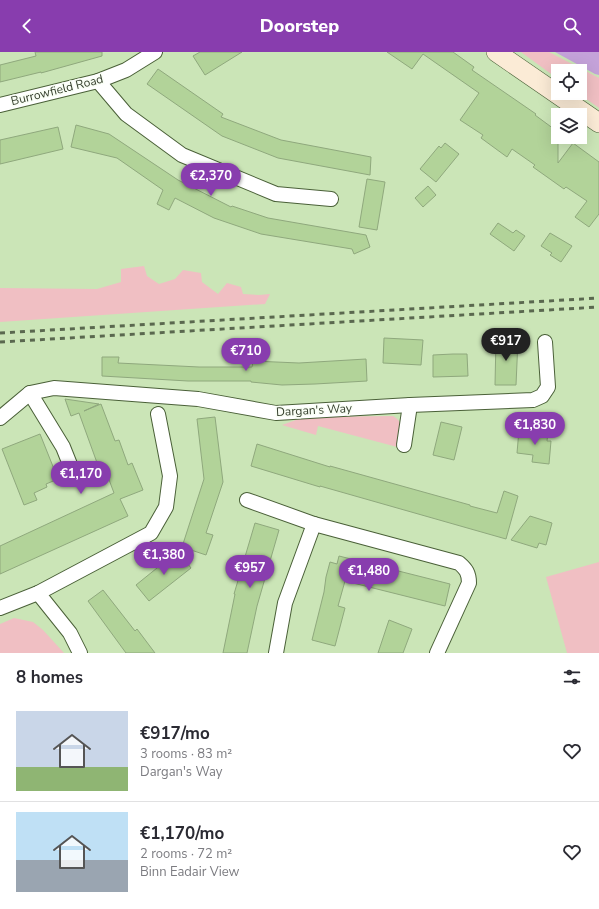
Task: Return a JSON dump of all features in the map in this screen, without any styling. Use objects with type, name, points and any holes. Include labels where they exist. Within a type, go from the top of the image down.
[{"type":"main road","points":[[496,52],[599,123]]},
{"type":"street","name":"Burrowfield Road","points":[[0,105],[98,82],[126,70],[155,52]]},
{"type":"street","points":[[98,82],[126,114],[182,155],[276,194],[331,199]]},
{"type":"street","name":"Dargan's Way","points":[[30,393],[54,388],[198,399],[276,413],[410,405],[533,400],[542,396],[548,387],[545,342]]},
{"type":"street","points":[[0,418],[30,393],[63,447],[75,477]]},
{"type":"street","points":[[404,445],[410,405]]},
{"type":"street","points":[[0,608],[38,592],[152,533],[166,507],[170,476],[158,414]]},
{"type":"street","points":[[247,500],[314,524],[459,563],[466,568],[469,574],[469,583],[436,653]]},
{"type":"street","points":[[276,653],[285,603],[314,524]]},
{"type":"street","points":[[38,592],[70,633],[80,653]]},
{"type":"shaded area","points":[[521,52],[549,52],[572,64],[551,64],[551,74]]},
{"type":"shaded area","points":[[555,52],[599,52],[599,75],[587,70],[587,64],[577,64]]},
{"type":"shaded area","points":[[587,72],[599,78],[599,108],[587,99]]},
{"type":"shaded area","points":[[144,266],[147,276],[159,284],[175,279],[183,270],[201,273],[202,282],[218,294],[227,283],[241,287],[243,294],[270,294],[265,304],[0,322],[0,288],[97,289],[121,282],[121,269]]},
{"type":"shaded area","points":[[393,416],[400,422],[403,430],[401,448],[318,426],[316,435],[282,425],[304,417]]},
{"type":"shaded area","points":[[599,562],[599,653],[567,653],[546,577]]},
{"type":"shaded area","points":[[14,618],[33,622],[43,630],[64,653],[0,653],[0,624]]},
{"type":"building","points":[[35,52],[102,52],[102,56],[41,73],[0,82],[0,65],[36,56]]},
{"type":"building","points":[[200,52],[242,52],[205,75],[193,56]]},
{"type":"building","points":[[387,52],[453,52],[474,67],[472,70],[536,114],[535,115],[551,127],[551,144],[558,144],[558,163],[572,144],[599,162],[599,214],[589,227],[575,217],[587,201],[566,187],[564,189],[533,167],[535,165],[512,149],[507,157],[481,138],[483,135],[460,120],[479,93],[423,54],[412,69]]},
{"type":"building","points":[[158,69],[223,114],[221,117],[281,140],[371,157],[370,175],[278,158],[222,136],[147,84]]},
{"type":"building","points":[[76,125],[109,134],[178,180],[231,207],[232,206],[268,218],[366,235],[370,247],[354,254],[352,249],[261,234],[214,218],[175,198],[169,210],[157,204],[163,190],[117,158],[71,147]]},
{"type":"building","points":[[58,127],[63,149],[0,164],[0,140]]},
{"type":"building","points":[[445,143],[459,154],[436,182],[420,169],[439,146],[441,148]]},
{"type":"building","points":[[367,179],[385,182],[377,230],[359,227]]},
{"type":"building","points":[[428,186],[436,195],[423,207],[415,198]]},
{"type":"building","points":[[498,223],[513,233],[516,230],[525,236],[514,251],[490,234]]},
{"type":"building","points":[[550,233],[572,246],[561,262],[550,255],[552,253],[541,246]]},
{"type":"building","points":[[384,338],[423,340],[421,365],[383,363]]},
{"type":"building","points":[[496,339],[518,340],[516,385],[495,385]]},
{"type":"building","points":[[467,354],[468,376],[433,377],[433,355]]},
{"type":"building","points":[[102,357],[119,357],[118,363],[199,367],[252,367],[253,361],[299,363],[366,359],[367,381],[282,385],[251,381],[188,381],[102,376]]},
{"type":"building","points":[[65,399],[99,404],[84,411],[101,404],[115,441],[119,440],[128,465],[132,463],[143,490],[120,499],[128,516],[0,574],[0,546],[114,493],[105,469],[100,471],[79,413],[71,416]]},
{"type":"building","points":[[215,417],[223,482],[206,533],[213,535],[206,555],[182,547],[204,479],[197,419]]},
{"type":"building","points":[[441,422],[462,427],[454,460],[433,455]]},
{"type":"building","points":[[519,430],[548,432],[547,441],[551,441],[549,464],[532,462],[533,455],[517,453]]},
{"type":"building","points":[[40,434],[58,479],[46,484],[47,487],[34,493],[37,500],[24,505],[2,449]]},
{"type":"building","points":[[257,444],[330,467],[497,513],[504,491],[518,496],[506,539],[251,466]]},
{"type":"building","points":[[530,516],[552,523],[546,545],[539,543],[537,548],[511,540]]},
{"type":"building","points":[[255,523],[279,530],[257,606],[247,653],[223,653],[234,594]]},
{"type":"building","points":[[178,551],[191,568],[149,601],[136,585]]},
{"type":"building","points":[[339,556],[450,584],[445,606],[345,581],[338,606],[345,608],[335,646],[312,640],[330,562],[337,564]]},
{"type":"building","points":[[103,590],[135,631],[137,629],[155,653],[126,653],[88,601]]},
{"type":"building","points":[[389,620],[412,629],[403,653],[378,653]]},
{"type":"railway","points":[[0,333],[599,298]]},
{"type":"railway","points":[[0,342],[599,307]]}]
